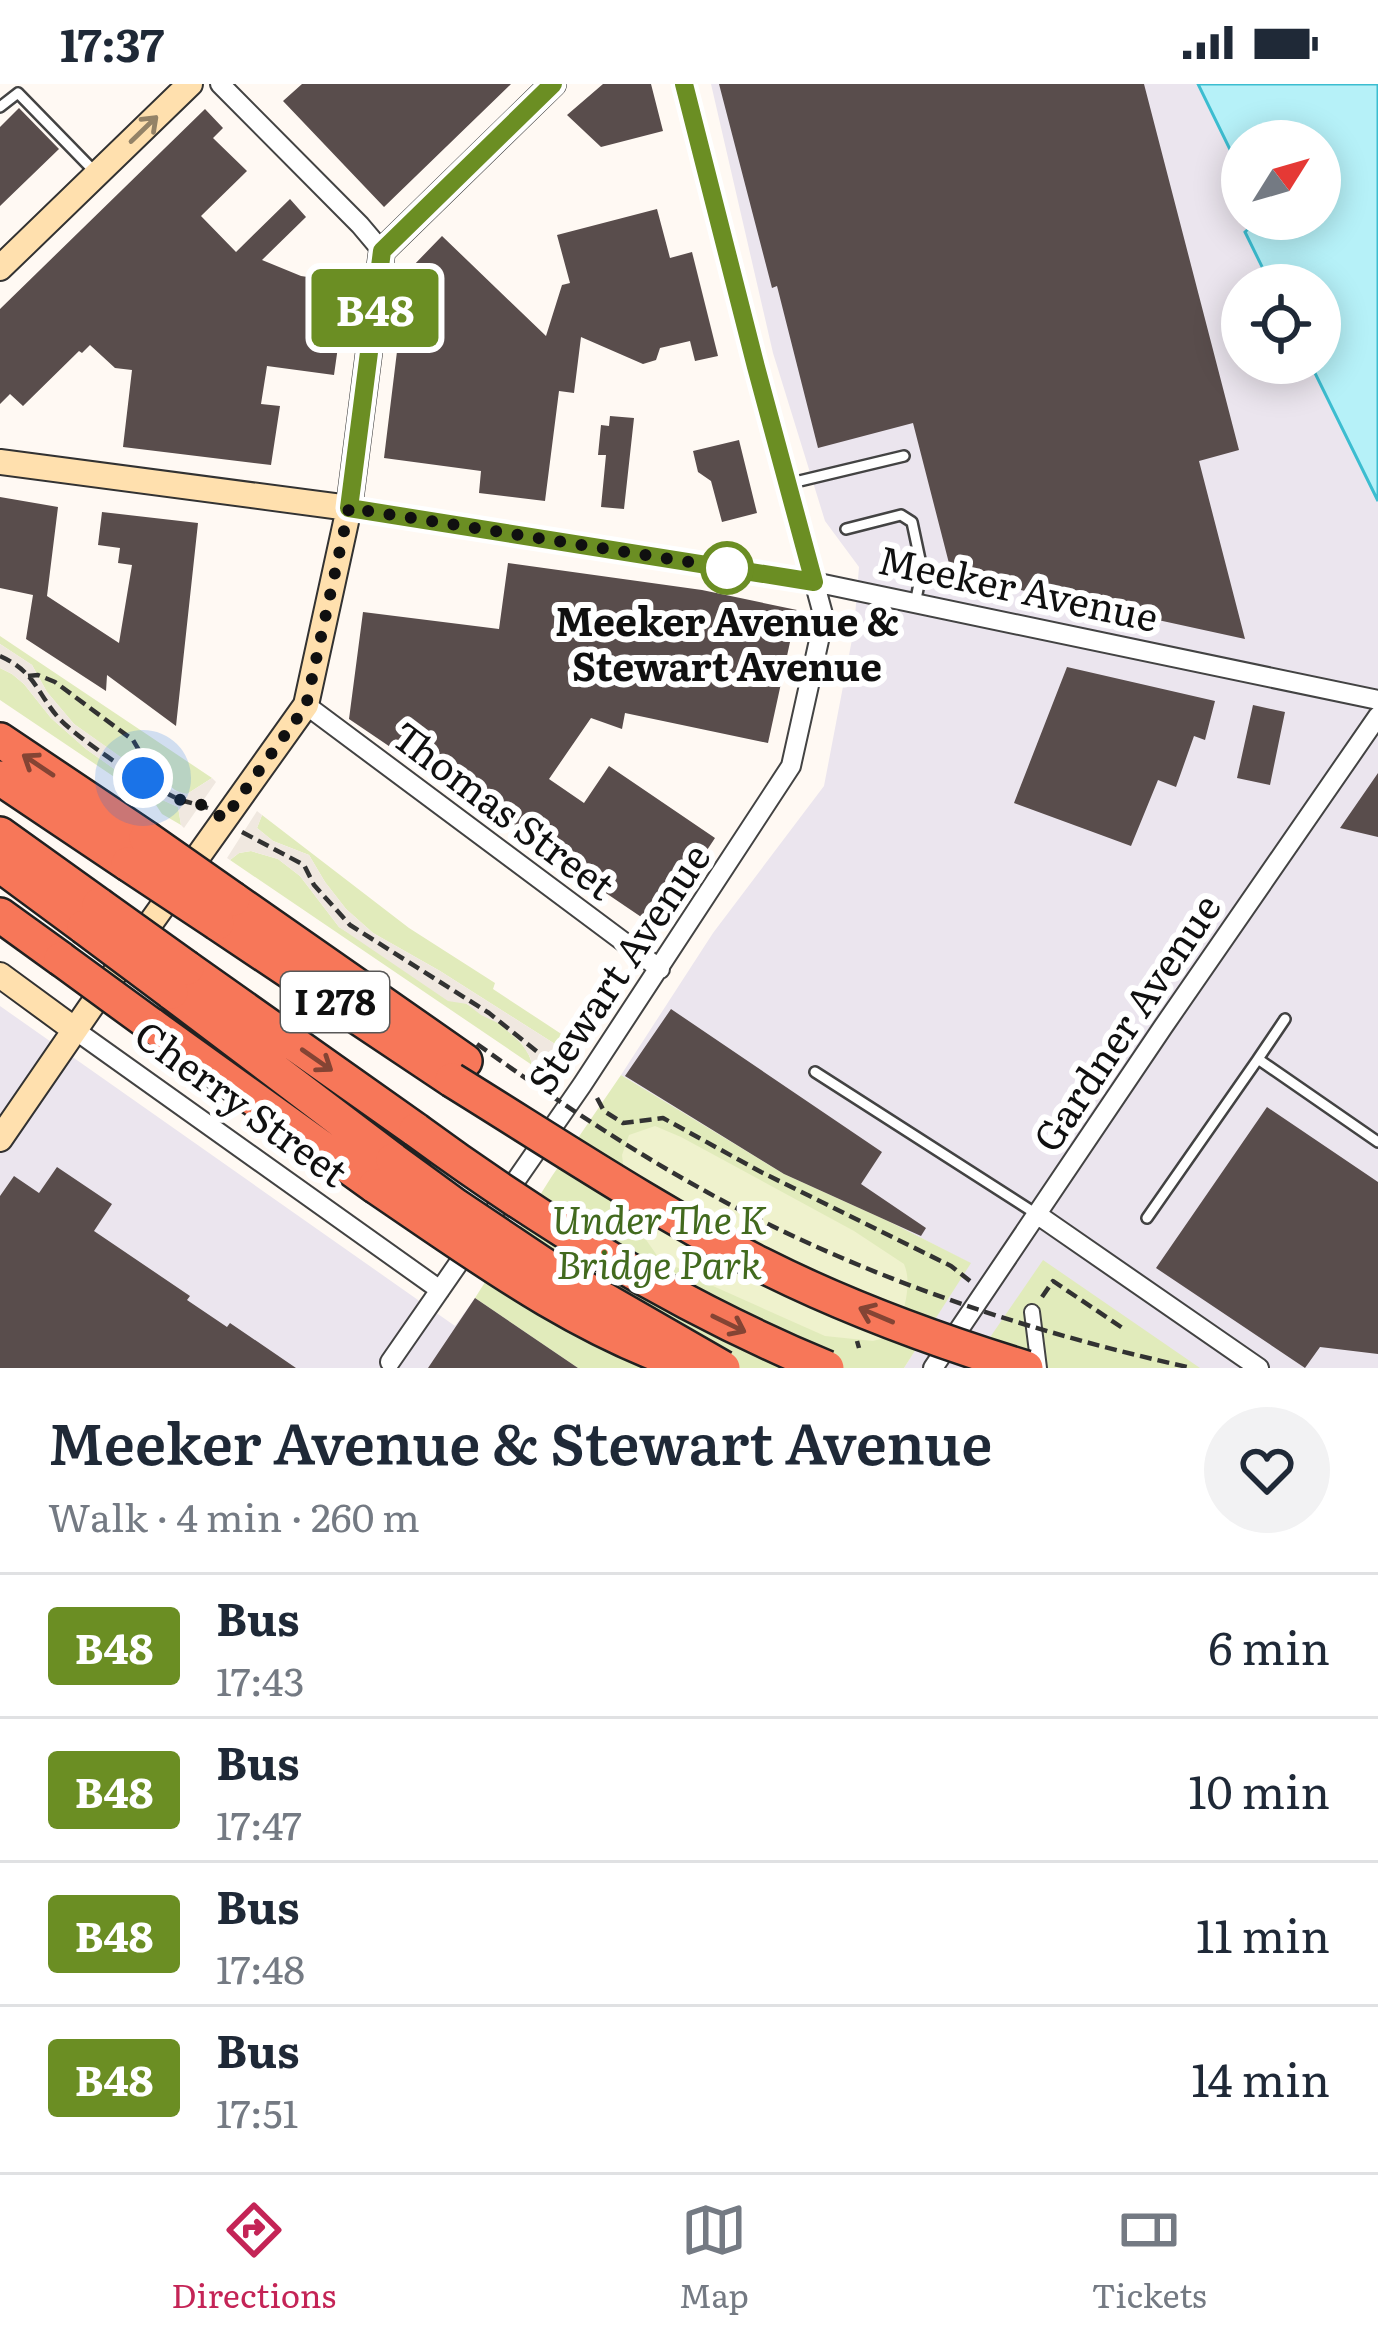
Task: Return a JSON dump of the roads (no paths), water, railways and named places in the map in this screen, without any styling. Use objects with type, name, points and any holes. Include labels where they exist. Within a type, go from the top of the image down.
[{"type":"highway","points":[[0,740],[137,851]]},
{"type":"highway","name":"I 278","points":[[0,778],[137,851],[465,1062],[631,1191],[728,1247],[916,1332],[1026,1368]]},
{"type":"highway","name":"I 278","points":[[0,834],[91,916],[179,980],[416,1130],[511,1197],[709,1315],[827,1368]]},
{"type":"highway","name":"I 278","points":[[0,865],[91,916]]},
{"type":"highway","points":[[0,915],[150,1024],[384,1173],[484,1258],[605,1331],[642,1350],[697,1368]]},
{"type":"highway","name":"I 278","points":[[179,980],[384,1173],[722,1368]]},
{"type":"main road","points":[[0,268],[190,84]]},
{"type":"main road","points":[[1,1135],[74,1030],[231,825],[306,706],[349,508],[382,251],[554,84]]},
{"type":"main road","name":"Meeker Avenue","points":[[0,462],[349,508]]},
{"type":"main road","name":"Cherry Street","points":[[0,975],[74,1030]]},
{"type":"street","points":[[220,84],[382,251]]},
{"type":"street","name":"Stewart Avenue","points":[[390,1362],[660,969],[791,766],[824,618],[684,84]]},
{"type":"street","name":"Meeker Avenue","points":[[349,508],[814,582],[1378,700]]},
{"type":"street","name":"Thomas Street","points":[[306,706],[660,969]]},
{"type":"street","name":"Gardner Avenue","points":[[933,1368],[1378,716]]},
{"type":"street","name":"Cherry Street","points":[[74,1030],[440,1290]]},
{"type":"street","points":[[1038,1215],[1259,1368]]},
{"type":"street","points":[[1032,1312],[1039,1368]]},
{"type":"lane","points":[[0,107],[18,93],[97,174]]},
{"type":"lane","points":[[788,484],[904,456]]},
{"type":"lane","points":[[846,529],[901,515],[912,522],[922,569],[915,604]]},
{"type":"lane","points":[[1147,1218],[1285,1019]]},
{"type":"lane","points":[[1258,1059],[1378,1142]]},
{"type":"lane","points":[[815,1072],[1038,1215]]},
{"type":"water","points":[[1198,84],[1378,84],[1378,501],[1320,384],[1341,384],[1341,264],[1261,264],[1249,240],[1341,240],[1341,120],[1221,120],[1221,131]]},
{"type":"place","name":"Meeker Avenue & Stewart Avenue","points":[[727,568]]},
{"type":"park label","name":"Under The K Bridge Park","points":[[659,1242]]}]
